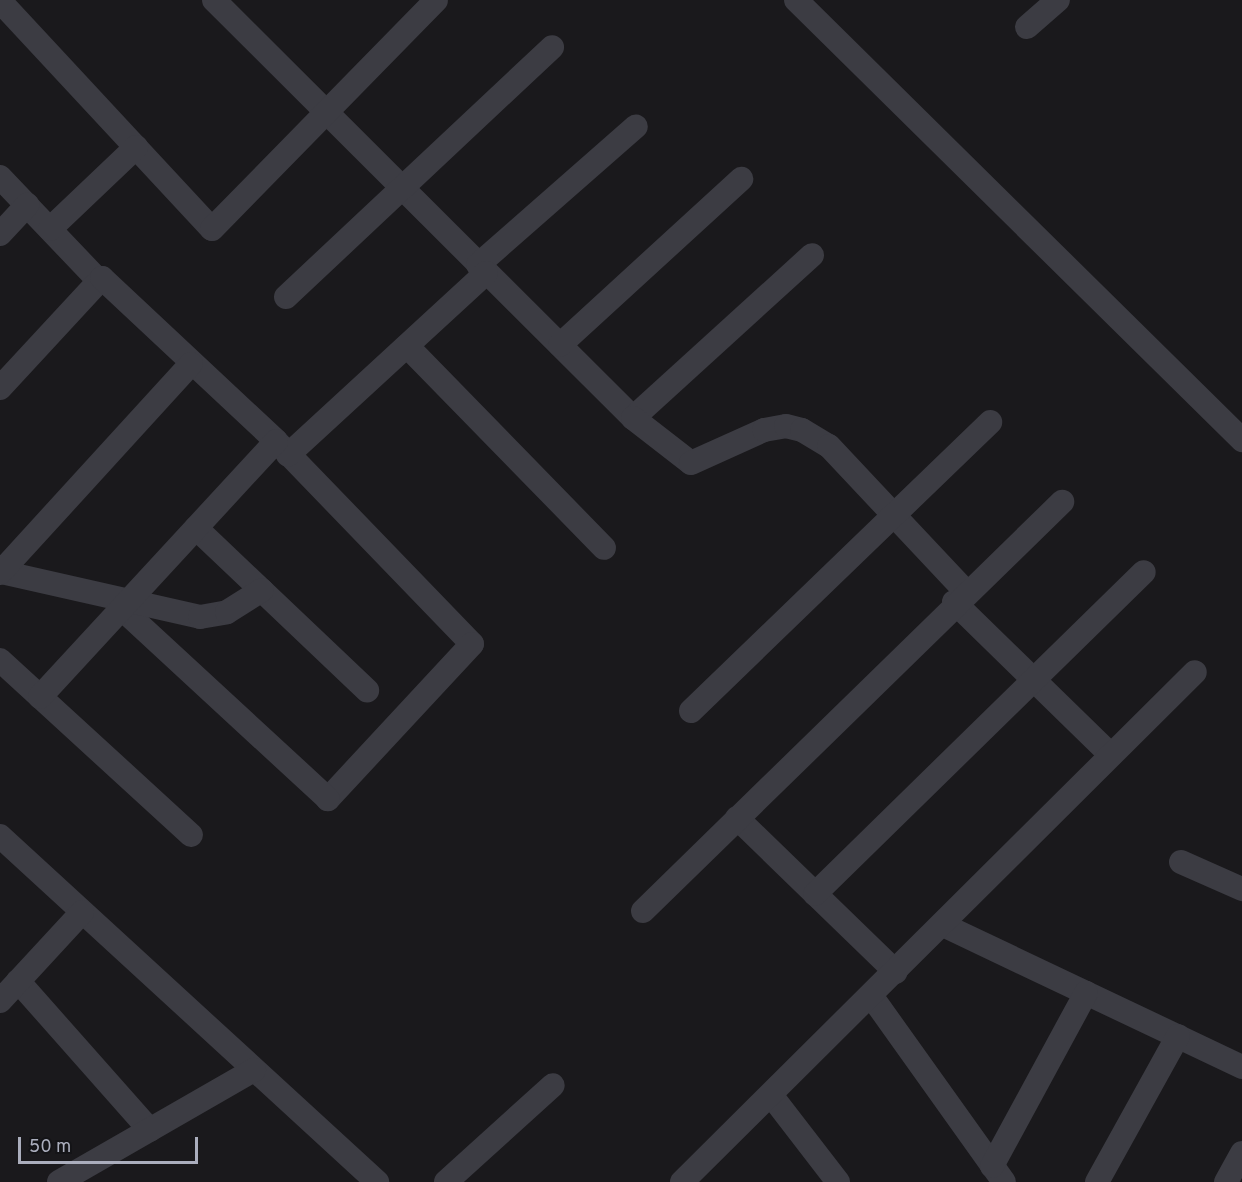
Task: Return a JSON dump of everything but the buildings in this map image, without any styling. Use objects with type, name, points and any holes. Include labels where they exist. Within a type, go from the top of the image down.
[{"type":"street","points":[[214,0],[401,190],[633,418],[691,463],[764,430],[786,426],[802,430],[829,446],[895,514],[960,597],[1034,680],[1111,755]]},
{"type":"street","points":[[0,1],[212,229],[436,0]]},
{"type":"street","points":[[796,0],[1242,440]]},
{"type":"street","points":[[1027,27],[1058,0]]},
{"type":"street","points":[[286,297],[552,47]]},
{"type":"street","points":[[40,697],[196,528],[282,448],[407,346],[482,269],[636,126]]},
{"type":"street","points":[[50,229],[136,147]]},
{"type":"street","points":[[0,177],[99,281]]},
{"type":"street","points":[[560,345],[741,179]]},
{"type":"street","points":[[0,234],[27,205]]},
{"type":"street","points":[[633,418],[812,255]]},
{"type":"street","points":[[0,388],[102,278],[282,448],[472,644],[328,799],[126,604]]},
{"type":"street","points":[[407,346],[604,548]]},
{"type":"street","points":[[191,364],[0,573],[126,604],[214,617],[262,590]]},
{"type":"street","points":[[691,711],[990,422]]},
{"type":"street","points":[[643,911],[960,597],[1062,502]]},
{"type":"street","points":[[196,528],[366,690]]},
{"type":"street","points":[[815,894],[1143,572]]},
{"type":"street","points":[[0,660],[191,835]]},
{"type":"street","points":[[682,1182],[872,997],[1195,672]]},
{"type":"street","points":[[737,818],[896,972]]},
{"type":"street","points":[[0,836],[377,1182]]},
{"type":"street","points":[[1181,862],[1242,889]]},
{"type":"street","points":[[82,912],[6,993],[150,1130]]},
{"type":"street","points":[[943,925],[1242,1067]]},
{"type":"street","points":[[872,997],[998,1174],[1086,993]]},
{"type":"street","points":[[1097,1182],[1178,1036]]},
{"type":"street","points":[[59,1182],[254,1070]]},
{"type":"street","points":[[446,1182],[554,1085]]},
{"type":"street","points":[[771,1095],[838,1182]]},
{"type":"street","points":[[1226,1182],[1242,1153]]}]
